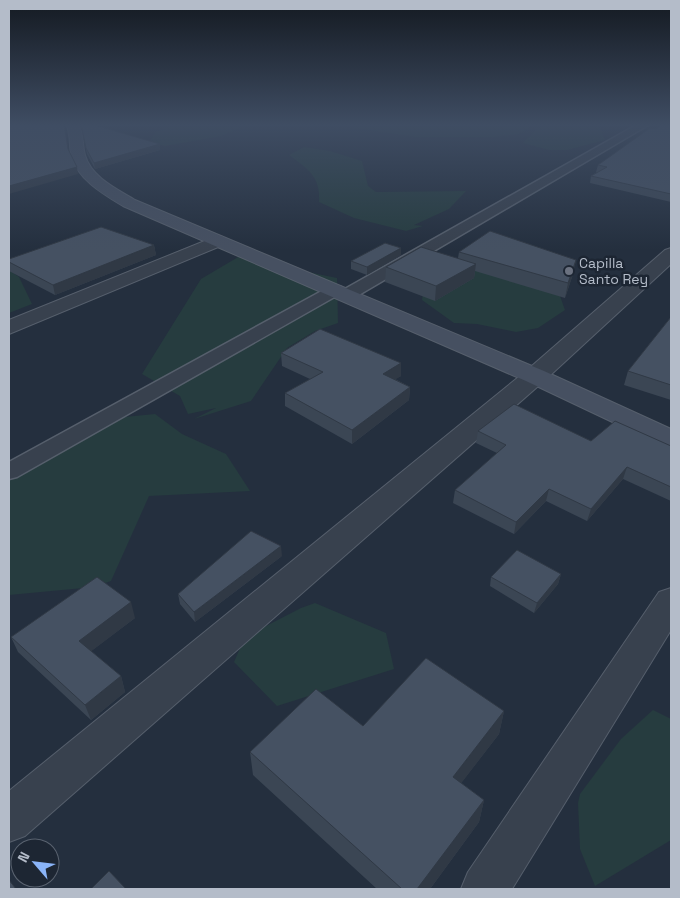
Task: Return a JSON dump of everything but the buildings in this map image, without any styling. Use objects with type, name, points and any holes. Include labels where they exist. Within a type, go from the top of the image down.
[{"type":"main road","points":[[82,166],[108,191],[129,203],[535,376],[671,439]]},
{"type":"street","points":[[9,328],[217,241]]},
{"type":"street","points":[[9,820],[535,376],[671,254]]},
{"type":"street","points":[[485,889],[671,601]]},
{"type":"lane","points":[[9,472],[569,166]]},
{"type":"green space","points":[[303,166],[363,166],[368,186],[376,192],[466,191],[449,209],[414,225],[423,226],[406,231],[354,218],[319,202],[318,186]]},
{"type":"green space","points":[[245,253],[298,270],[337,278],[338,323],[315,331],[287,348],[251,401],[194,419],[216,408],[188,414],[180,396],[142,374],[201,279]]},
{"type":"green space","points":[[485,269],[560,296],[565,310],[538,328],[516,332],[477,324],[454,323],[422,300],[425,281],[449,274]]},
{"type":"green space","points":[[9,270],[19,277],[32,304],[9,313]]},
{"type":"green space","points":[[155,414],[182,434],[226,454],[250,491],[149,496],[111,581],[94,587],[9,595],[9,460],[52,448],[94,420]]},
{"type":"green space","points":[[315,603],[386,633],[394,669],[277,706],[234,662],[245,637],[301,608]]},
{"type":"green space","points":[[653,710],[671,719],[671,840],[595,886],[580,849],[578,803],[580,794],[621,739]]},
{"type":"place","name":"Capilla Santo Rey","points":[[569,271]]}]
